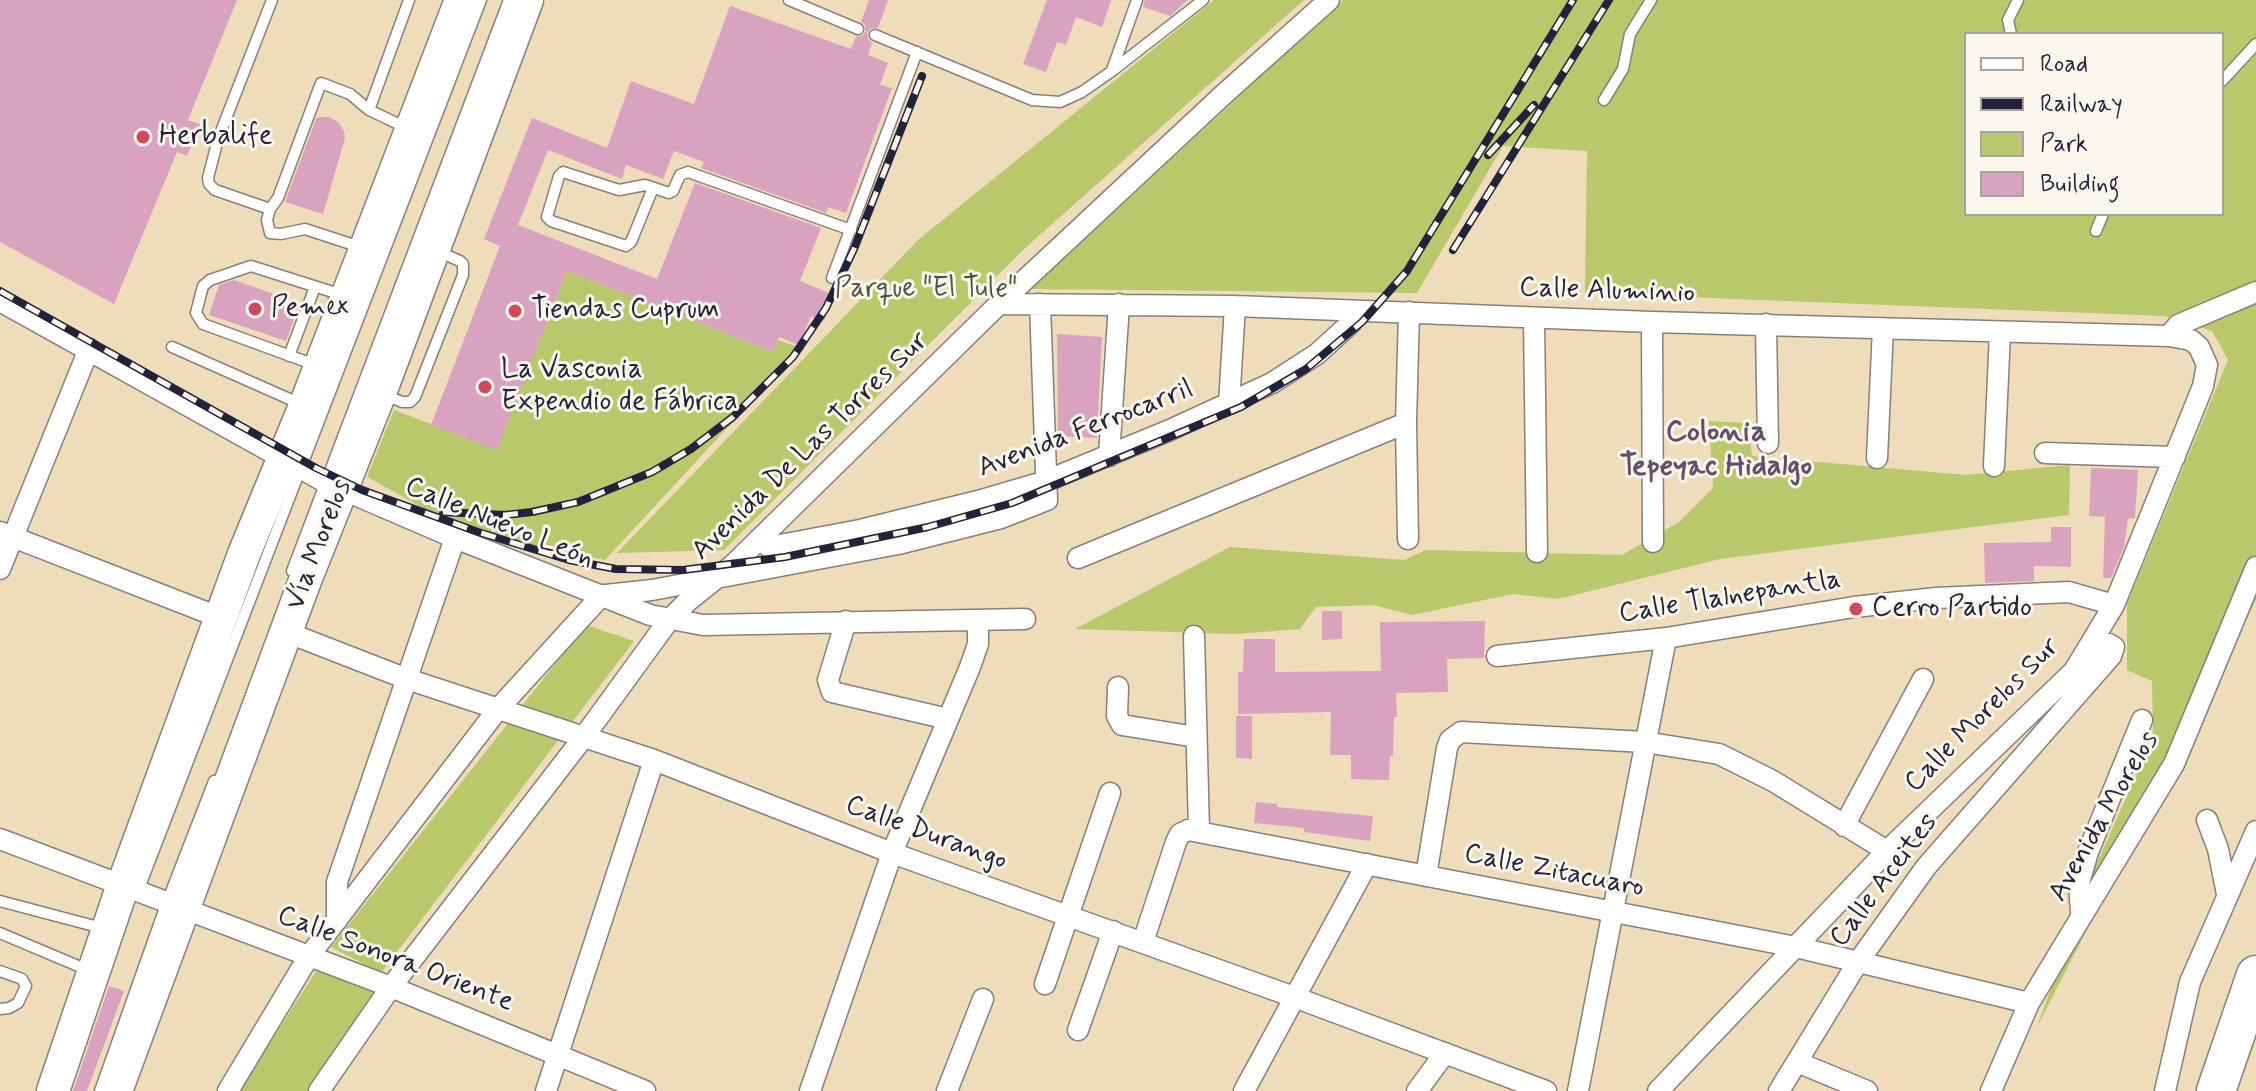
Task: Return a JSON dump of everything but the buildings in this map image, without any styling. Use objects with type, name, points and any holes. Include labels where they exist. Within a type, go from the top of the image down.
[{"type":"highway","points":[[2216,1091],[2256,975]]},
{"type":"main road","points":[[53,1091],[108,930],[131,893],[221,618],[291,464],[305,406],[461,0]]},
{"type":"main road","name":"Vía Morelos","points":[[116,1091],[176,905],[286,632],[333,485],[380,393],[527,0]]},
{"type":"street","name":"Avenida De Las Torres Sur","points":[[319,1091],[391,987],[583,738],[669,620],[688,601],[722,576],[999,304],[1329,0]]},
{"type":"street","points":[[2169,336],[2178,325],[2256,292]]},
{"type":"street","name":"Calle Nuevo León","points":[[0,301],[333,485],[632,609],[669,620],[703,625],[1025,619]]},
{"type":"street","name":"Calle Aluminio","points":[[999,304],[1235,306],[1652,322],[2169,336],[2191,340],[2205,356]]},
{"type":"street","points":[[1040,304],[1047,490]]},
{"type":"street","points":[[1109,456],[1119,304]]},
{"type":"street","points":[[1229,404],[1235,306]]},
{"type":"street","name":"Avenida Ferrocarril","points":[[602,595],[626,594],[898,544],[1001,518],[1109,456],[1272,383],[1317,354],[1351,323],[1359,311]]},
{"type":"street","points":[[1408,539],[1406,423],[1409,312]]},
{"type":"street","points":[[1534,318],[1537,552]]},
{"type":"street","points":[[1652,322],[1653,542]]},
{"type":"street","points":[[1766,324],[1768,443]]},
{"type":"street","points":[[1877,458],[1883,328]]},
{"type":"street","points":[[1994,466],[2000,332]]},
{"type":"street","points":[[0,569],[6,534],[89,349]]},
{"type":"street","name":"Calle Morelos Sur","points":[[1658,1091],[1887,851],[2074,671],[2114,605],[2203,386],[2207,365],[2205,356]]},
{"type":"street","points":[[1078,558],[1406,423]]},
{"type":"street","points":[[2045,453],[2175,457]]},
{"type":"street","name":"Avenida Ferrocarril","points":[[759,539],[769,547],[860,530],[978,501],[1047,490]]},
{"type":"street","points":[[6,534],[221,618]]},
{"type":"street","points":[[337,920],[337,882],[455,538]]},
{"type":"street","name":"Avenida Morelos","points":[[1991,1091],[2029,1003],[2174,764],[2256,567]]},
{"type":"street","name":"Calle Tlalnepantla","points":[[1497,656],[1666,638],[1854,607],[1936,598],[2069,592],[2114,605]]},
{"type":"street","points":[[228,1091],[309,956],[498,709],[602,595]]},
{"type":"street","points":[[846,621],[828,680],[832,692],[948,719]]},
{"type":"street","points":[[810,1091],[892,853],[976,652],[978,621]]},
{"type":"street","name":"Calle Durango","points":[[286,632],[407,679],[654,760],[892,853],[1068,914],[1546,1091]]},
{"type":"street","points":[[1143,942],[1178,837],[1188,830],[1199,831],[1194,636]]},
{"type":"street","points":[[1578,1091],[1666,638]]},
{"type":"street","name":"Calle Aceites","points":[[1779,1091],[1858,962],[1926,867],[2111,656],[2114,647],[2109,644],[2104,646],[2074,671]]},
{"type":"street","points":[[1844,826],[1923,679]]},
{"type":"street","points":[[1118,687],[1117,716],[1122,725],[1196,737]]},
{"type":"street","points":[[2081,913],[2079,883],[2088,852],[2142,720]]},
{"type":"street","points":[[1426,876],[1450,740],[1461,732],[1645,742],[1719,754],[1773,781],[1887,851]]},
{"type":"street","points":[[546,1091],[654,760]]},
{"type":"street","points":[[1045,984],[1110,793]]},
{"type":"street","points":[[2207,820],[2218,849],[2227,894]]},
{"type":"street","name":"Calle Zitacuaro","points":[[1199,831],[1796,947],[2029,1003]]},
{"type":"street","points":[[2165,1091],[2190,982],[2256,831]]},
{"type":"street","name":"Calle Sonora Oriente","points":[[0,839],[131,893],[176,905],[391,987],[645,1091]]},
{"type":"street","points":[[1244,1091],[1367,864]]},
{"type":"street","points":[[1078,1030],[1113,931]]},
{"type":"street","points":[[947,1091],[983,999]]},
{"type":"street","points":[[1417,1091],[1445,1053]]},
{"type":"street","points":[[1797,1062],[1867,1091]]},
{"type":"lane","points":[[270,209],[215,190],[208,178],[218,139],[272,0]]},
{"type":"lane","points":[[369,110],[409,0]]},
{"type":"lane","points":[[131,893],[291,464],[481,0]]},
{"type":"lane","points":[[288,582],[333,485],[509,0]]},
{"type":"lane","points":[[789,0],[858,29]]},
{"type":"lane","points":[[1112,71],[1137,0]]},
{"type":"lane","points":[[875,35],[1032,100],[1048,103],[1069,100],[1112,71],[1203,0]]},
{"type":"lane","points":[[1604,100],[1623,69],[1630,34],[1651,0]]},
{"type":"lane","points":[[2011,32],[2008,20],[2018,0]]},
{"type":"lane","points":[[2224,79],[2256,44]]},
{"type":"lane","points":[[832,278],[917,52]]},
{"type":"lane","points":[[366,249],[305,229],[273,234],[267,225],[270,209],[278,198],[321,83],[353,96],[369,110],[410,130]]},
{"type":"lane","points":[[653,188],[631,242],[626,246],[547,217],[559,176],[563,172],[619,190],[640,186],[653,188],[671,192],[680,175],[688,172],[851,230]]},
{"type":"lane","points":[[2096,231],[2102,216]]},
{"type":"lane","points":[[320,367],[203,324],[196,313],[203,286],[210,280],[251,266],[347,297]]},
{"type":"lane","points":[[289,356],[315,287]]},
{"type":"lane","points":[[172,347],[305,406]]},
{"type":"lane","points":[[100,1091],[176,905],[220,766]]},
{"type":"lane","points":[[0,901],[108,930]]},
{"type":"lane","points":[[0,933],[93,973]]},
{"type":"lane","points":[[0,971],[22,979],[26,986],[18,1003],[0,1009]]},
{"type":"green space","name":"Parque \"El Tule\"","points":[[1214,0],[1304,0],[1024,249],[724,550],[617,553],[918,240]]},
{"type":"green space","points":[[1343,0],[2256,0],[2256,600],[2037,1027],[2096,865],[2153,738],[2152,681],[2127,670],[2127,604],[2228,360],[2212,331],[2164,316],[1585,293],[1587,151],[1503,146],[1417,293],[1032,289]]},
{"type":"green space","points":[[567,271],[773,352],[778,340],[801,348],[605,560],[467,532],[367,477],[394,410],[497,449]]},
{"type":"green space","points":[[1709,421],[1748,423],[1752,456],[1965,475],[2070,465],[2069,515],[1720,559],[1558,599],[1513,594],[1412,615],[1373,605],[1316,607],[1300,629],[1236,634],[1075,629],[1230,547],[1404,560],[1426,550],[1622,555],[1679,522],[1713,488]]},
{"type":"green space","points":[[586,625],[634,641],[381,973],[331,947]]},
{"type":"green space","points":[[326,956],[391,987],[318,1091],[239,1091]]},
{"type":"railway","points":[[0,291],[316,468],[362,490],[478,532],[569,560],[616,569],[683,570],[785,557],[928,527],[1012,503],[1241,407],[1306,369],[1362,322],[1407,271],[1573,0]]},
{"type":"railway","points":[[1453,250],[1609,0]]},
{"type":"railway","points":[[443,512],[505,515],[578,502],[652,472],[691,449],[733,417],[793,357],[826,308],[854,249],[922,76]]},
{"type":"railway","points":[[1488,155],[1534,105]]},
{"type":"place","name":"Herbalife","points":[[143,137]]},
{"type":"place","name":"Pemex","points":[[255,309]]},
{"type":"place","name":"Tiendas Cuprum","points":[[515,311]]},
{"type":"place","name":"La Vasconia Expendio de Fábrica","points":[[485,387]]},
{"type":"place","name":"Cerro Partido","points":[[1856,609]]},
{"type":"district","name":"Colonia Tepeyac Hidalgo","points":[[1716,451]]}]
